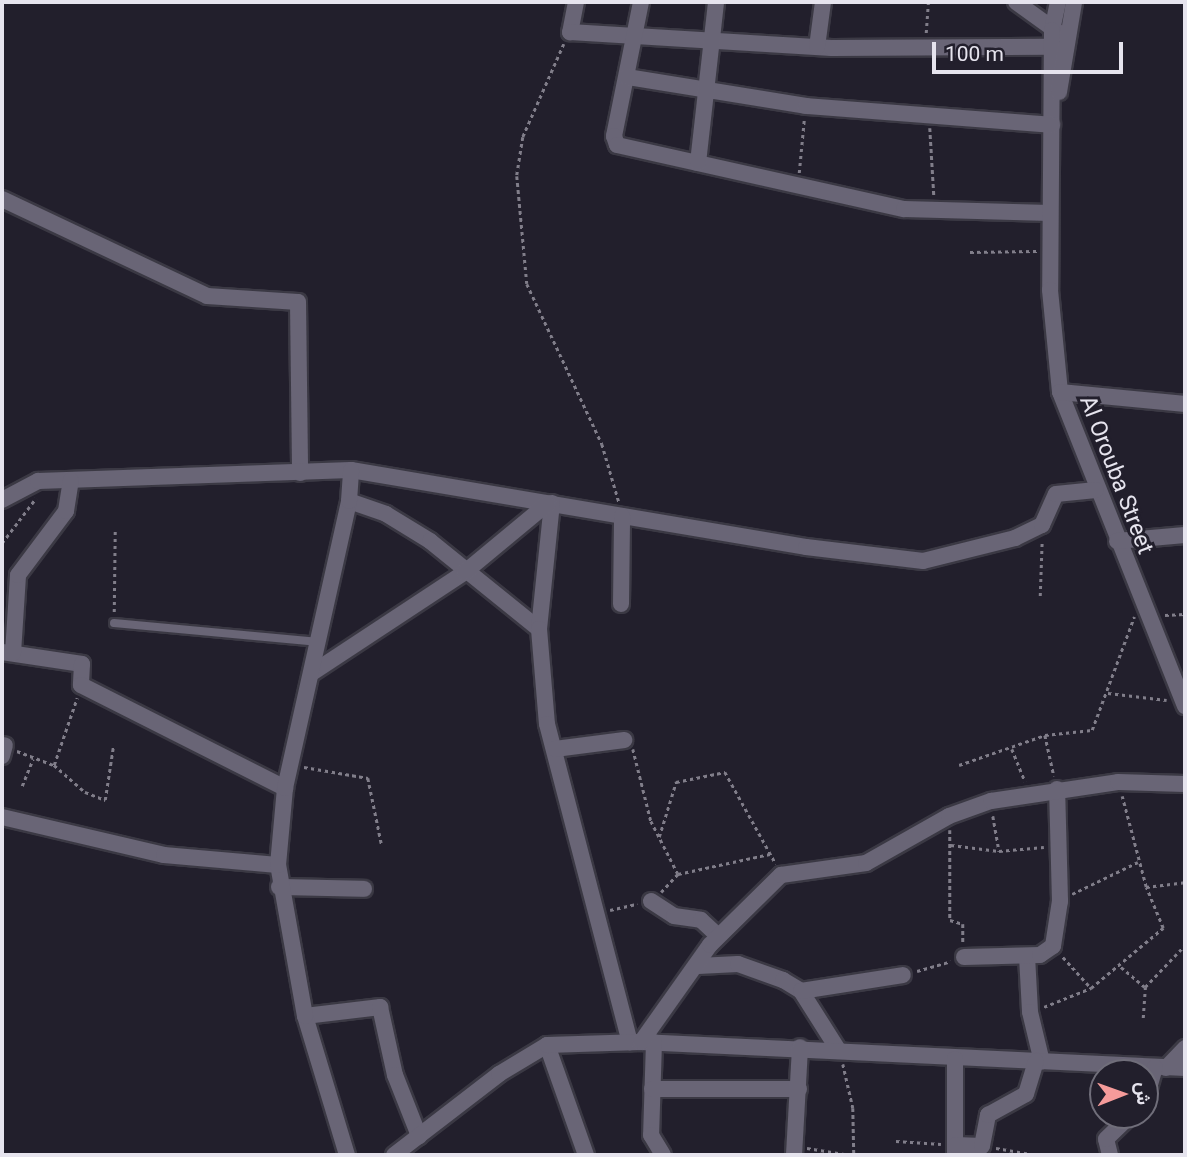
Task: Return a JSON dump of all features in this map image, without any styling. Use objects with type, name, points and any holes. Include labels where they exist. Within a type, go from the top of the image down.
[{"type":"street","points":[[576,2],[570,32],[926,51],[1051,47]]},
{"type":"street","points":[[641,2],[615,143],[798,187],[936,212],[1050,214]]},
{"type":"street","points":[[698,163],[708,93],[716,2]]},
{"type":"street","points":[[817,47],[823,2]]},
{"type":"street","points":[[1016,2],[1052,30],[1068,37]]},
{"type":"street","name":"Al Orouba Street","points":[[1062,5],[1052,30],[1051,47],[1050,214],[1060,393],[1096,490],[1184,704]]},
{"type":"street","name":"Al Orouba Street","points":[[1052,125],[1068,37],[1062,5]]},
{"type":"street","points":[[627,77],[708,93],[806,106],[1052,125]]},
{"type":"street","points":[[2,199],[207,296],[299,302],[300,473]]},
{"type":"street","points":[[1060,393],[1185,404]]},
{"type":"street","points":[[347,1155],[305,1016],[279,887],[278,865],[285,788],[349,501],[351,470]]},
{"type":"street","points":[[2,500],[38,481],[351,470],[622,516],[923,561],[1042,526],[1056,495],[1096,490]]},
{"type":"street","points":[[71,480],[66,511],[18,575],[7,652],[82,664],[81,685],[285,788]]},
{"type":"street","points":[[349,501],[399,521],[539,629]]},
{"type":"street","points":[[312,673],[465,572],[550,503]]},
{"type":"street","points":[[550,503],[539,629],[555,749],[641,1042],[652,1089],[651,1135],[663,1155]]},
{"type":"street","points":[[621,604],[622,516]]},
{"type":"street","points":[[1117,541],[1185,535]]},
{"type":"street","points":[[555,749],[624,740]]},
{"type":"street","points":[[641,1042],[718,936],[781,875],[866,863],[949,816],[991,801],[1057,789],[1118,782],[1185,784]]},
{"type":"street","points":[[964,957],[1027,956],[1053,946],[1060,901],[1057,789]]},
{"type":"street","points":[[2,817],[164,855],[278,865]]},
{"type":"street","points":[[279,887],[364,889]]},
{"type":"street","points":[[651,901],[674,916],[701,920],[718,936]]},
{"type":"street","points":[[954,1059],[956,1150],[982,1146],[988,1115],[1026,1094],[1039,1062],[1030,1012],[1027,956]]},
{"type":"street","points":[[698,966],[750,966],[801,991],[839,1051]]},
{"type":"street","points":[[801,991],[903,975]]},
{"type":"street","points":[[305,1016],[380,1007],[395,1075],[419,1136]]},
{"type":"street","points":[[394,1155],[547,1045],[641,1042],[800,1047],[954,1059],[1185,1068]]},
{"type":"street","points":[[547,1045],[586,1155]]},
{"type":"street","points":[[795,1151],[800,1047]]},
{"type":"street","points":[[1160,1068],[1185,1048]]},
{"type":"street","points":[[652,1089],[799,1089]]},
{"type":"street","points":[[1110,1155],[1106,1139],[1116,1129]]},
{"type":"lane","points":[[114,623],[319,642]]},
{"type":"path","points":[[926,51],[928,2]]},
{"type":"path","points":[[570,32],[523,137],[517,176],[527,284],[602,444],[622,516]]},
{"type":"path","points":[[798,187],[806,106]]},
{"type":"path","points":[[929,114],[936,212]]},
{"type":"path","points":[[970,252],[1050,250]]},
{"type":"path","points":[[2,543],[33,506],[38,481]]},
{"type":"path","points":[[1040,596],[1042,526]]},
{"type":"path","points":[[114,623],[115,528]]},
{"type":"path","points":[[959,765],[1045,735],[1092,730],[1108,693],[1140,598]]},
{"type":"path","points":[[1147,615],[1185,614]]},
{"type":"path","points":[[54,765],[81,685]]},
{"type":"path","points":[[1108,693],[1184,704]]},
{"type":"path","points":[[1045,735],[1057,789]]},
{"type":"path","points":[[624,740],[633,748],[659,837],[678,874],[771,853]]},
{"type":"path","points":[[22,786],[33,759],[54,765],[85,792],[105,800],[113,748]]},
{"type":"path","points":[[1012,748],[1031,793]]},
{"type":"path","points":[[290,765],[368,778],[382,846]]},
{"type":"path","points":[[659,837],[676,782],[725,772],[781,875]]},
{"type":"path","points":[[1030,1012],[1091,988],[1121,967],[1163,928],[1138,862],[1118,782]]},
{"type":"path","points":[[991,801],[999,851]]},
{"type":"path","points":[[903,975],[964,957],[963,924],[950,920],[949,816]]},
{"type":"path","points":[[951,845],[999,851],[1058,846]]},
{"type":"path","points":[[1060,901],[1138,862]]},
{"type":"path","points":[[1146,887],[1185,882]]},
{"type":"path","points":[[1143,1018],[1145,987],[1185,945]]},
{"type":"path","points":[[1053,946],[1091,988]]},
{"type":"path","points":[[1121,967],[1145,987]]},
{"type":"path","points":[[795,1151],[852,1155],[852,1098],[839,1051]]},
{"type":"path","points":[[896,1141],[956,1150]]},
{"type":"path","points":[[982,1146],[1037,1155]]}]
